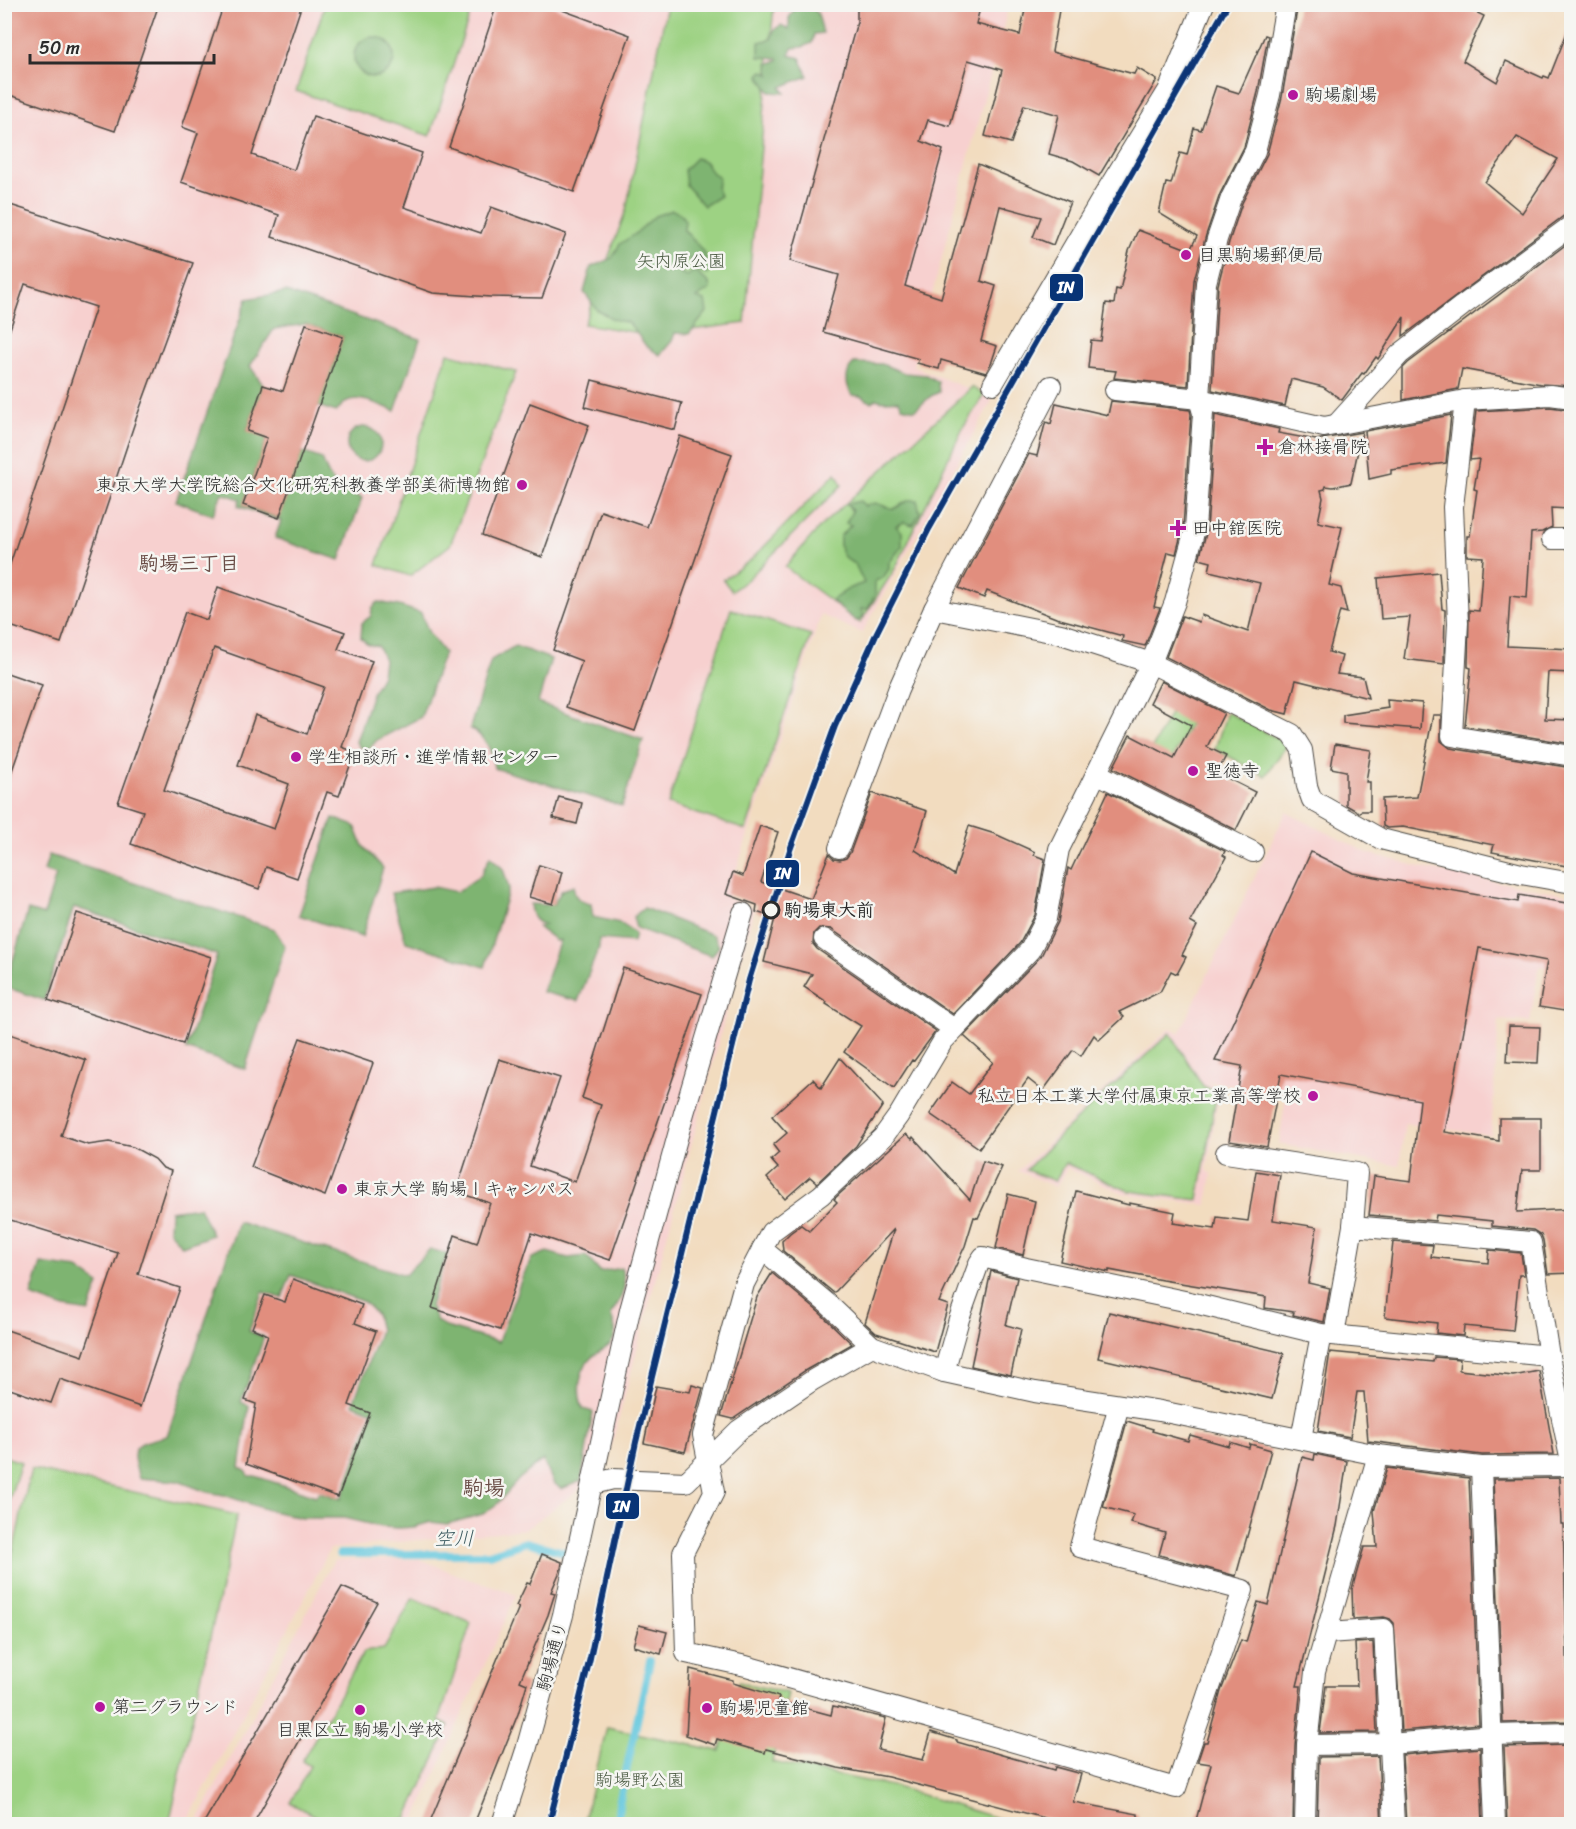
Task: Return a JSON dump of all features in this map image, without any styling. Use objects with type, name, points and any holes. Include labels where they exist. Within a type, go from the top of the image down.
[{"type":"street","points":[[993,384],[1168,91],[1204,4]]},
{"type":"street","points":[[1119,1405],[1080,1547],[1243,1590],[1176,1788],[746,1666],[686,1653],[683,1553],[714,1492],[704,1435],[744,1284],[771,1232],[821,1195],[883,1137],[943,1041],[1030,950],[1046,919],[1059,849],[1151,663],[1175,603],[1195,530],[1203,412],[1199,399],[1206,283],[1217,239],[1228,208],[1255,151],[1270,94],[1286,4]]},
{"type":"street","points":[[1336,425],[1400,354],[1572,225]]},
{"type":"street","points":[[839,848],[898,690],[934,609],[1051,386]]},
{"type":"street","points":[[1115,390],[1199,399],[1324,428],[1465,400],[1550,395],[1572,399]]},
{"type":"street","points":[[1465,400],[1453,507],[1458,623],[1452,736],[1572,756]]},
{"type":"street","points":[[934,609],[1061,634],[1151,663],[1292,734],[1302,750],[1307,786],[1312,800],[1381,839],[1521,874],[1572,883]]},
{"type":"street","points":[[1098,774],[1253,852]]},
{"type":"street","name":"駒場通り","points":[[502,1824],[526,1750],[560,1627],[630,1310],[684,1113],[743,913]]},
{"type":"street","points":[[824,939],[954,1029]]},
{"type":"street","points":[[1226,1153],[1357,1173],[1353,1226],[1301,1439]]},
{"type":"street","points":[[762,1250],[828,1304],[872,1346],[944,1372],[1035,1392],[1160,1411],[1378,1455],[1481,1467],[1571,1466],[1549,1356],[1531,1242],[1353,1226]]},
{"type":"street","points":[[944,1372],[959,1319],[983,1257],[1328,1334],[1549,1356]]},
{"type":"street","points":[[593,1484],[613,1479],[686,1482],[738,1430],[813,1380],[872,1346]]},
{"type":"street","points":[[1305,1824],[1307,1744],[1316,1672],[1378,1455]]},
{"type":"street","points":[[1481,1467],[1495,1824]]},
{"type":"street","points":[[1328,1633],[1384,1629],[1394,1824]]},
{"type":"street","points":[[1307,1744],[1390,1744],[1492,1735],[1572,1733]]},
{"type":"shaded area","name":"東京大学 駒場Ⅰキャンパス","points":[[5,5],[1009,5],[913,366],[993,399],[862,633],[821,615],[727,898],[754,908],[605,1470],[526,1529],[330,1549],[186,1824],[5,1824]]},
{"type":"shaded area","points":[[1286,812],[1368,853],[1428,869],[1571,895],[1571,972],[1539,966],[1530,1022],[1499,1020],[1491,1135],[1405,1124],[1399,1166],[1279,1144],[1286,1095],[1207,1081],[1219,1090],[1207,1170],[1212,1174],[1207,1205],[1125,1194],[1067,1168],[1056,1187],[1018,1171],[1170,1028],[1179,1034]]},
{"type":"shaded area","name":"目黒区立 駒場小学校","points":[[420,1559],[468,1579],[516,1595],[413,1824],[196,1824],[334,1560]]},
{"type":"green space","points":[[325,5],[473,5],[430,136],[296,91]]},
{"type":"green space","name":"矢内原公園","points":[[667,5],[774,5],[745,323],[652,335],[584,324],[626,210]]},
{"type":"green space","points":[[797,5],[810,5],[818,14],[823,33],[814,34],[812,43],[792,48],[789,55],[800,58],[808,76],[781,87],[785,93],[770,92],[759,75],[763,71],[770,75],[768,64],[778,58],[759,57],[759,42],[771,39],[774,30],[781,25],[789,29],[789,18]]},
{"type":"green space","points":[[374,37],[388,43],[394,57],[388,71],[374,77],[360,71],[354,57],[360,43]]},
{"type":"green space","points":[[696,158],[706,162],[710,170],[719,178],[717,188],[720,196],[704,206],[686,185],[684,170]]},
{"type":"green space","points":[[672,210],[680,213],[685,221],[684,230],[702,250],[708,268],[707,275],[696,269],[691,259],[684,260],[681,273],[687,276],[694,271],[709,283],[710,289],[697,298],[705,301],[707,312],[689,334],[675,333],[672,341],[660,355],[646,346],[629,323],[613,319],[597,310],[584,292],[591,267],[612,258],[620,244],[655,216]]},
{"type":"green space","points":[[286,292],[420,339],[395,411],[358,399],[347,401],[336,412],[318,406],[343,337],[306,324],[274,329],[250,366],[263,385],[247,431],[267,438],[243,505],[279,518],[302,452],[322,459],[328,475],[340,488],[362,498],[340,560],[275,538],[281,521],[238,506],[240,499],[222,493],[213,515],[176,501],[247,299]]},
{"type":"green space","points":[[448,353],[516,372],[450,545],[410,576],[377,565]]},
{"type":"green space","points":[[854,363],[882,364],[904,373],[926,375],[938,382],[939,392],[915,410],[902,407],[899,401],[876,399],[871,402],[860,396],[852,395],[850,391],[847,382],[848,374]]},
{"type":"green space","points":[[972,387],[984,395],[963,428],[895,569],[860,623],[785,567],[820,527]]},
{"type":"green space","points":[[364,427],[376,432],[381,444],[376,456],[364,461],[352,456],[347,444],[352,432]]},
{"type":"green space","points":[[836,473],[842,485],[748,579],[732,591],[723,580],[753,558]]},
{"type":"green space","points":[[909,500],[917,500],[920,513],[913,525],[904,522],[896,526],[902,532],[902,546],[889,563],[889,569],[883,578],[875,581],[875,595],[868,609],[861,609],[864,618],[856,621],[832,600],[850,588],[864,583],[855,564],[844,556],[840,546],[840,536],[851,525],[846,523],[852,511],[847,504],[860,501],[865,506],[875,503],[894,509]]},
{"type":"green space","points":[[378,602],[421,613],[429,633],[444,653],[421,717],[377,740],[369,749],[359,747],[356,742],[372,693],[382,675],[384,660],[378,646],[368,644],[361,638],[362,623],[371,616],[372,608]]},
{"type":"green space","points":[[731,609],[811,635],[746,830],[668,804]]},
{"type":"green space","points":[[515,646],[551,659],[538,703],[643,740],[622,806],[494,768],[492,755],[487,745],[470,728],[491,660]]},
{"type":"green space","points":[[1181,692],[1201,702],[1156,790],[1136,780]]},
{"type":"green space","points":[[1227,712],[1288,744],[1265,776],[1215,749]]},
{"type":"green space","points":[[333,818],[355,826],[363,846],[383,868],[362,937],[299,915]]},
{"type":"green space","points":[[49,855],[274,929],[285,946],[245,1069],[186,1049],[217,955],[74,907],[44,1000],[5,987],[28,910],[44,915],[56,875],[44,871]]},
{"type":"green space","points":[[490,856],[503,869],[509,888],[485,967],[406,942],[391,893],[434,887],[457,892],[481,875]]},
{"type":"green space","points":[[574,886],[578,899],[591,904],[593,917],[620,923],[635,933],[633,942],[599,939],[599,947],[578,1001],[542,992],[560,940],[555,941],[538,926],[546,925],[534,918],[530,904],[553,905],[562,890]]},
{"type":"green space","points":[[644,908],[713,935],[719,946],[712,956],[636,928],[633,917]]},
{"type":"green space","points":[[1170,1033],[1203,1086],[1217,1092],[1198,1200],[1129,1191],[1065,1163],[1055,1181],[1026,1170],[1063,1132]]},
{"type":"green space","points":[[199,1207],[212,1235],[182,1246],[169,1231],[170,1211]]},
{"type":"green space","points":[[238,1222],[405,1275],[430,1249],[447,1254],[430,1306],[437,1321],[446,1327],[498,1342],[532,1258],[547,1252],[568,1258],[586,1256],[600,1272],[621,1268],[624,1280],[623,1292],[611,1314],[615,1328],[614,1338],[609,1346],[590,1359],[581,1377],[579,1390],[583,1409],[593,1412],[581,1481],[561,1489],[553,1482],[543,1460],[519,1479],[497,1504],[483,1514],[447,1524],[431,1522],[399,1528],[382,1527],[344,1518],[302,1518],[207,1492],[178,1481],[139,1478],[134,1458],[137,1447],[147,1441],[167,1436]],"holes":[[[291,1275],[364,1302],[376,1314],[380,1330],[353,1404],[373,1412],[341,1499],[319,1492],[316,1496],[249,1476],[240,1468],[249,1406],[241,1402],[264,1337],[249,1331],[263,1292],[282,1298]]]},
{"type":"green space","points":[[41,1264],[78,1269],[99,1284],[89,1312],[65,1308],[31,1296]]},
{"type":"green space","points":[[4,1457],[21,1462],[5,1513]]},
{"type":"green space","name":"第二グラウンド","points":[[31,1469],[237,1515],[169,1824],[5,1824],[5,1589]]},
{"type":"green space","points":[[413,1598],[471,1623],[439,1721],[449,1726],[407,1818],[372,1824],[350,1817],[345,1824],[330,1824],[290,1803],[310,1766],[302,1761],[364,1652],[384,1649]]},
{"type":"green space","name":"駒場野公園","points":[[738,1682],[788,1693],[772,1762],[896,1787],[1016,1824],[583,1824],[607,1727],[720,1751]]},
{"type":"building","points":[[4,4],[159,4],[115,131],[4,93]]},
{"type":"building","points":[[224,4],[302,4],[252,155],[294,170],[313,116],[422,153],[404,207],[481,233],[491,207],[566,234],[542,298],[433,293],[272,237],[279,215],[181,182],[198,133],[182,127]]},
{"type":"building","points":[[497,4],[546,4],[630,35],[574,192],[449,147]]},
{"type":"building","points":[[857,4],[981,4],[976,24],[1020,35],[1026,4],[1060,4],[1052,52],[1134,74],[1137,68],[1157,80],[1099,176],[1073,161],[1049,154],[1059,115],[1024,105],[1011,143],[985,136],[1002,70],[968,60],[950,126],[928,120],[921,141],[943,150],[905,286],[941,298],[978,164],[1070,202],[1053,245],[1033,237],[1041,217],[1000,206],[981,281],[996,286],[981,341],[997,346],[986,373],[941,360],[939,369],[917,363],[919,359],[823,332],[839,275],[790,261],[857,22]]},
{"type":"building","points":[[1298,4],[1459,4],[1484,16],[1463,61],[1497,82],[1506,61],[1543,78],[1544,76],[1549,78],[1570,25],[1572,25],[1572,213],[1565,215],[1403,336],[1404,317],[1378,359],[1376,357],[1342,400],[1323,387],[1291,379],[1285,406],[1212,390],[1218,285],[1242,203],[1267,154],[1282,97]],"holes":[[[1517,137],[1558,159],[1522,213],[1485,182]]]},
{"type":"building","points":[[1265,35],[1268,36],[1258,92],[1244,147],[1220,194],[1194,280],[1188,386],[1114,378],[1116,371],[1088,368],[1091,340],[1101,341],[1106,303],[1114,304],[1116,289],[1120,290],[1129,251],[1138,230],[1190,250],[1197,236],[1159,213],[1166,183],[1171,184],[1180,153],[1187,155],[1194,128],[1201,130],[1216,86],[1239,93]]},
{"type":"building","points":[[4,203],[193,263],[136,419],[61,643],[4,624],[4,582],[96,307],[25,284],[8,335],[4,334]]},
{"type":"building","points":[[1572,240],[1572,386],[1541,384],[1462,369],[1458,389],[1403,400],[1403,368],[1408,363]]},
{"type":"building","points":[[306,324],[343,337],[279,518],[243,505],[267,438],[247,431],[263,385],[283,391]]},
{"type":"building","points":[[592,380],[682,403],[675,430],[585,407]]},
{"type":"building","points":[[1111,401],[1190,410],[1191,414],[1183,527],[1176,554],[1168,552],[1154,607],[1160,608],[1145,646],[1122,641],[1123,636],[1056,618],[987,591],[984,598],[959,588],[1029,454],[1037,456],[1045,424],[1046,422],[1051,424],[1056,403],[1108,415]]},
{"type":"building","points":[[530,403],[589,425],[542,557],[482,535]]},
{"type":"building","points":[[1550,407],[1572,410],[1569,509],[1551,508],[1552,527],[1542,532],[1531,533],[1527,598],[1510,596],[1507,646],[1572,649],[1572,673],[1548,672],[1545,719],[1572,720],[1572,744],[1465,726],[1471,668],[1468,667],[1469,610],[1479,611],[1483,557],[1467,556],[1467,536],[1470,536],[1479,459],[1470,460],[1476,411]]},
{"type":"building","points":[[1215,415],[1279,429],[1278,433],[1316,440],[1362,432],[1351,483],[1333,487],[1326,486],[1321,490],[1323,498],[1318,522],[1342,527],[1329,585],[1341,588],[1347,613],[1340,611],[1329,652],[1342,656],[1337,674],[1363,677],[1368,698],[1296,680],[1287,714],[1271,710],[1166,657],[1182,616],[1199,622],[1201,615],[1248,632],[1260,583],[1209,571],[1211,562],[1199,559],[1207,530]]},
{"type":"building","points":[[1451,415],[1446,463],[1391,470],[1391,474],[1369,479],[1365,431]]},
{"type":"building","points":[[680,436],[732,454],[635,731],[566,707],[582,661],[553,650],[601,511],[647,527]]},
{"type":"building","points":[[1439,572],[1442,609],[1445,610],[1444,664],[1404,659],[1410,617],[1381,619],[1378,578]]},
{"type":"building","points":[[218,587],[345,632],[338,649],[372,661],[342,747],[355,752],[339,796],[327,792],[297,878],[266,867],[259,889],[131,844],[143,811],[118,803],[185,612],[207,620]],"holes":[[[214,648],[324,687],[307,734],[255,715],[238,765],[289,784],[274,829],[164,790]]]},
{"type":"building","points":[[4,672],[42,685],[8,782],[4,782]]},
{"type":"building","points":[[1161,681],[1224,713],[1207,747],[1226,756],[1217,773],[1255,792],[1236,830],[1113,768],[1130,735],[1174,758],[1191,725],[1150,703]]},
{"type":"building","points":[[1387,700],[1422,703],[1420,729],[1343,723],[1343,715],[1388,708]]},
{"type":"building","points":[[1433,715],[1441,715],[1441,741],[1450,748],[1572,768],[1572,867],[1492,852],[1494,845],[1403,827],[1383,826],[1382,799],[1417,797]]},
{"type":"building","points":[[1335,744],[1371,750],[1366,782],[1370,782],[1370,811],[1360,813],[1346,805],[1346,771],[1331,768]]},
{"type":"building","points":[[1108,792],[1225,851],[1223,855],[1226,857],[1190,922],[1197,926],[1182,955],[1186,957],[1177,974],[1171,971],[1160,992],[1119,1012],[1124,1017],[1099,1040],[1094,1035],[1081,1056],[1073,1050],[1043,1091],[1028,1079],[979,1148],[930,1114],[952,1082],[969,1094],[993,1062],[964,1036],[1041,956],[1058,922],[1068,868],[1071,870]]},
{"type":"building","points":[[872,793],[927,811],[915,850],[954,875],[969,826],[995,834],[1045,859],[1035,915],[1020,943],[953,1014],[831,929],[819,928],[814,933],[813,944],[817,949],[936,1031],[914,1061],[912,1060],[894,1088],[844,1052],[861,1026],[804,987],[812,974],[764,962],[775,918],[756,912],[757,905],[726,894],[733,872],[743,876],[760,826],[778,832],[761,882],[811,899],[829,854],[834,859],[840,860],[846,858],[850,853]]},
{"type":"building","points":[[559,797],[582,803],[577,824],[553,818]]},
{"type":"building","points":[[1311,852],[1353,873],[1518,902],[1519,895],[1572,904],[1572,968],[1564,1011],[1539,1007],[1547,961],[1479,948],[1445,1132],[1499,1141],[1499,1118],[1541,1118],[1541,1170],[1522,1170],[1517,1212],[1572,1209],[1572,1273],[1548,1274],[1543,1240],[1541,1235],[1533,1230],[1492,1226],[1492,1221],[1436,1215],[1435,1221],[1369,1215],[1374,1176],[1411,1181],[1420,1100],[1281,1074],[1267,1147],[1229,1141],[1242,1066],[1215,1061]]},
{"type":"building","points":[[539,865],[562,872],[553,904],[529,897]]},
{"type":"building","points":[[77,913],[211,957],[183,1044],[48,1000]]},
{"type":"building","points":[[623,968],[702,994],[610,1260],[532,1233],[500,1330],[432,1308],[455,1235],[477,1243],[490,1203],[456,1192],[499,1059],[560,1078],[530,1166],[575,1182],[601,1105],[582,1098]]},
{"type":"building","points":[[1509,1026],[1540,1027],[1538,1063],[1507,1062]]},
{"type":"building","points":[[4,1032],[86,1060],[61,1136],[88,1145],[109,1142],[133,1147],[171,1171],[138,1274],[180,1288],[140,1407],[60,1379],[51,1403],[4,1387],[4,1329],[83,1356],[118,1253],[4,1218]]},
{"type":"building","points":[[300,1038],[373,1063],[325,1196],[251,1167]]},
{"type":"building","points":[[840,1058],[883,1105],[856,1146],[817,1183],[810,1177],[785,1199],[767,1178],[778,1168],[771,1160],[779,1153],[773,1145],[787,1133],[772,1116],[813,1079],[821,1088]]},
{"type":"building","points":[[906,1134],[912,1139],[913,1137],[970,1200],[983,1161],[1002,1167],[978,1218],[974,1217],[965,1246],[939,1302],[948,1305],[935,1352],[876,1333],[865,1323],[894,1229],[834,1293],[783,1251],[782,1241],[790,1233],[801,1225],[809,1231],[837,1202],[834,1199]]},
{"type":"building","points":[[1256,1171],[1280,1175],[1273,1220],[1317,1227],[1308,1283],[1330,1288],[1324,1322],[1293,1315],[1294,1312],[1265,1308],[1266,1297],[1109,1270],[1109,1272],[1060,1261],[1076,1191],[1129,1205],[1129,1203],[1175,1212],[1173,1223],[1215,1229],[1217,1217],[1248,1221]]},
{"type":"building","points":[[1008,1194],[1035,1201],[1023,1255],[996,1248]]},
{"type":"building","points":[[1393,1242],[1433,1245],[1431,1257],[1488,1263],[1489,1250],[1521,1253],[1524,1275],[1519,1275],[1513,1331],[1464,1326],[1463,1336],[1436,1333],[1437,1323],[1385,1317]]},
{"type":"building","points":[[991,1271],[1017,1278],[1006,1325],[1021,1329],[1011,1375],[971,1366]]},
{"type":"building","points":[[772,1273],[820,1313],[852,1344],[806,1370],[733,1419],[721,1416],[757,1297]]},
{"type":"building","points":[[293,1279],[362,1305],[355,1323],[376,1331],[349,1405],[370,1413],[338,1497],[246,1464],[256,1404],[245,1400],[268,1335],[252,1328],[265,1295],[285,1302]]},
{"type":"building","points":[[1109,1312],[1284,1353],[1272,1399],[1098,1358]]},
{"type":"building","points":[[1330,1352],[1433,1362],[1434,1357],[1460,1359],[1459,1370],[1513,1376],[1539,1371],[1554,1454],[1482,1455],[1368,1441],[1364,1392],[1357,1392],[1350,1437],[1318,1431]]},
{"type":"building","points":[[692,1385],[703,1388],[685,1452],[644,1443],[656,1386],[690,1392]]},
{"type":"building","points":[[1127,1421],[1188,1441],[1190,1435],[1229,1446],[1230,1442],[1249,1448],[1250,1444],[1271,1450],[1236,1576],[1159,1555],[1165,1533],[1131,1523],[1134,1515],[1103,1507]]},
{"type":"building","points":[[1315,1454],[1347,1461],[1337,1526],[1297,1686],[1301,1686],[1295,1745],[1293,1824],[1195,1824],[1211,1764],[1198,1762],[1198,1760],[1204,1742],[1207,1742],[1221,1691],[1241,1640],[1246,1642],[1258,1602],[1268,1605],[1302,1457],[1314,1460]]},
{"type":"building","points":[[1387,1468],[1469,1478],[1479,1724],[1401,1731],[1394,1623],[1384,1617],[1353,1619],[1352,1589],[1364,1547],[1377,1547],[1374,1511]]},
{"type":"building","points":[[1559,1478],[1561,1524],[1563,1524],[1568,1684],[1570,1683],[1572,1721],[1503,1723],[1493,1479]]},
{"type":"building","points":[[542,1554],[562,1562],[551,1592],[555,1593],[520,1681],[527,1684],[518,1714],[474,1824],[429,1824],[519,1607],[516,1606],[527,1583],[530,1584]]},
{"type":"building","points":[[342,1587],[377,1602],[253,1824],[203,1824]]},
{"type":"building","points":[[639,1625],[667,1632],[661,1654],[633,1646]]},
{"type":"building","points":[[1373,1642],[1377,1732],[1320,1733],[1326,1686],[1357,1686],[1355,1643]]},
{"type":"building","points":[[690,1669],[733,1680],[733,1683],[779,1697],[778,1701],[831,1715],[833,1706],[886,1718],[878,1750],[923,1760],[931,1732],[957,1740],[957,1742],[1054,1770],[1055,1767],[1081,1774],[1073,1802],[1138,1814],[1138,1824],[1067,1824],[888,1777],[838,1768],[766,1749],[765,1753],[717,1739],[715,1745],[686,1735]]},
{"type":"building","points":[[1567,1745],[1569,1772],[1572,1772],[1571,1824],[1507,1824],[1504,1747]]},
{"type":"building","points":[[1480,1748],[1483,1824],[1406,1824],[1402,1755]]},
{"type":"building","points":[[1378,1756],[1382,1824],[1317,1824],[1319,1757]]},
{"type":"waterway","name":"空川","points":[[340,1554],[489,1554],[526,1542],[564,1552]]},
{"type":"waterway","name":"空川","points":[[617,1824],[619,1804],[650,1661]]},
{"type":"transit line","name":"IN","points":[[549,1824],[590,1658],[636,1442],[749,980],[790,850],[835,726],[877,632],[929,529],[1228,4]]},
{"type":"place","name":"駒場劇場","points":[[1293,95]]},
{"type":"place","name":"目黒駒場郵便局","points":[[1186,255]]},
{"type":"place","name":"倉林接骨院","points":[[1265,447]]},
{"type":"place","name":"東京大学大学院総合文化研究科教養学部美術博物館","points":[[522,485]]},
{"type":"place","name":"田中舘医院","points":[[1178,528]]},
{"type":"place","name":"学生相談所・進学情報センター","points":[[296,757]]},
{"type":"place","name":"聖徳寺","points":[[1193,771]]},
{"type":"place","name":"駒場東大前","points":[[771,910]]},
{"type":"place","name":"私立日本工業大学付属東京工業高等学校","points":[[1313,1096]]},
{"type":"place","name":"東京大学 駒場Ⅰキャンパス","points":[[342,1189]]},
{"type":"place","name":"第二グラウンド","points":[[100,1707]]},
{"type":"place","name":"駒場児童館","points":[[707,1708]]},
{"type":"place","name":"目黒区立 駒場小学校","points":[[360,1710]]},
{"type":"district","name":"駒場三丁目","points":[[189,563]]},
{"type":"district","name":"駒場","points":[[484,1488]]}]
